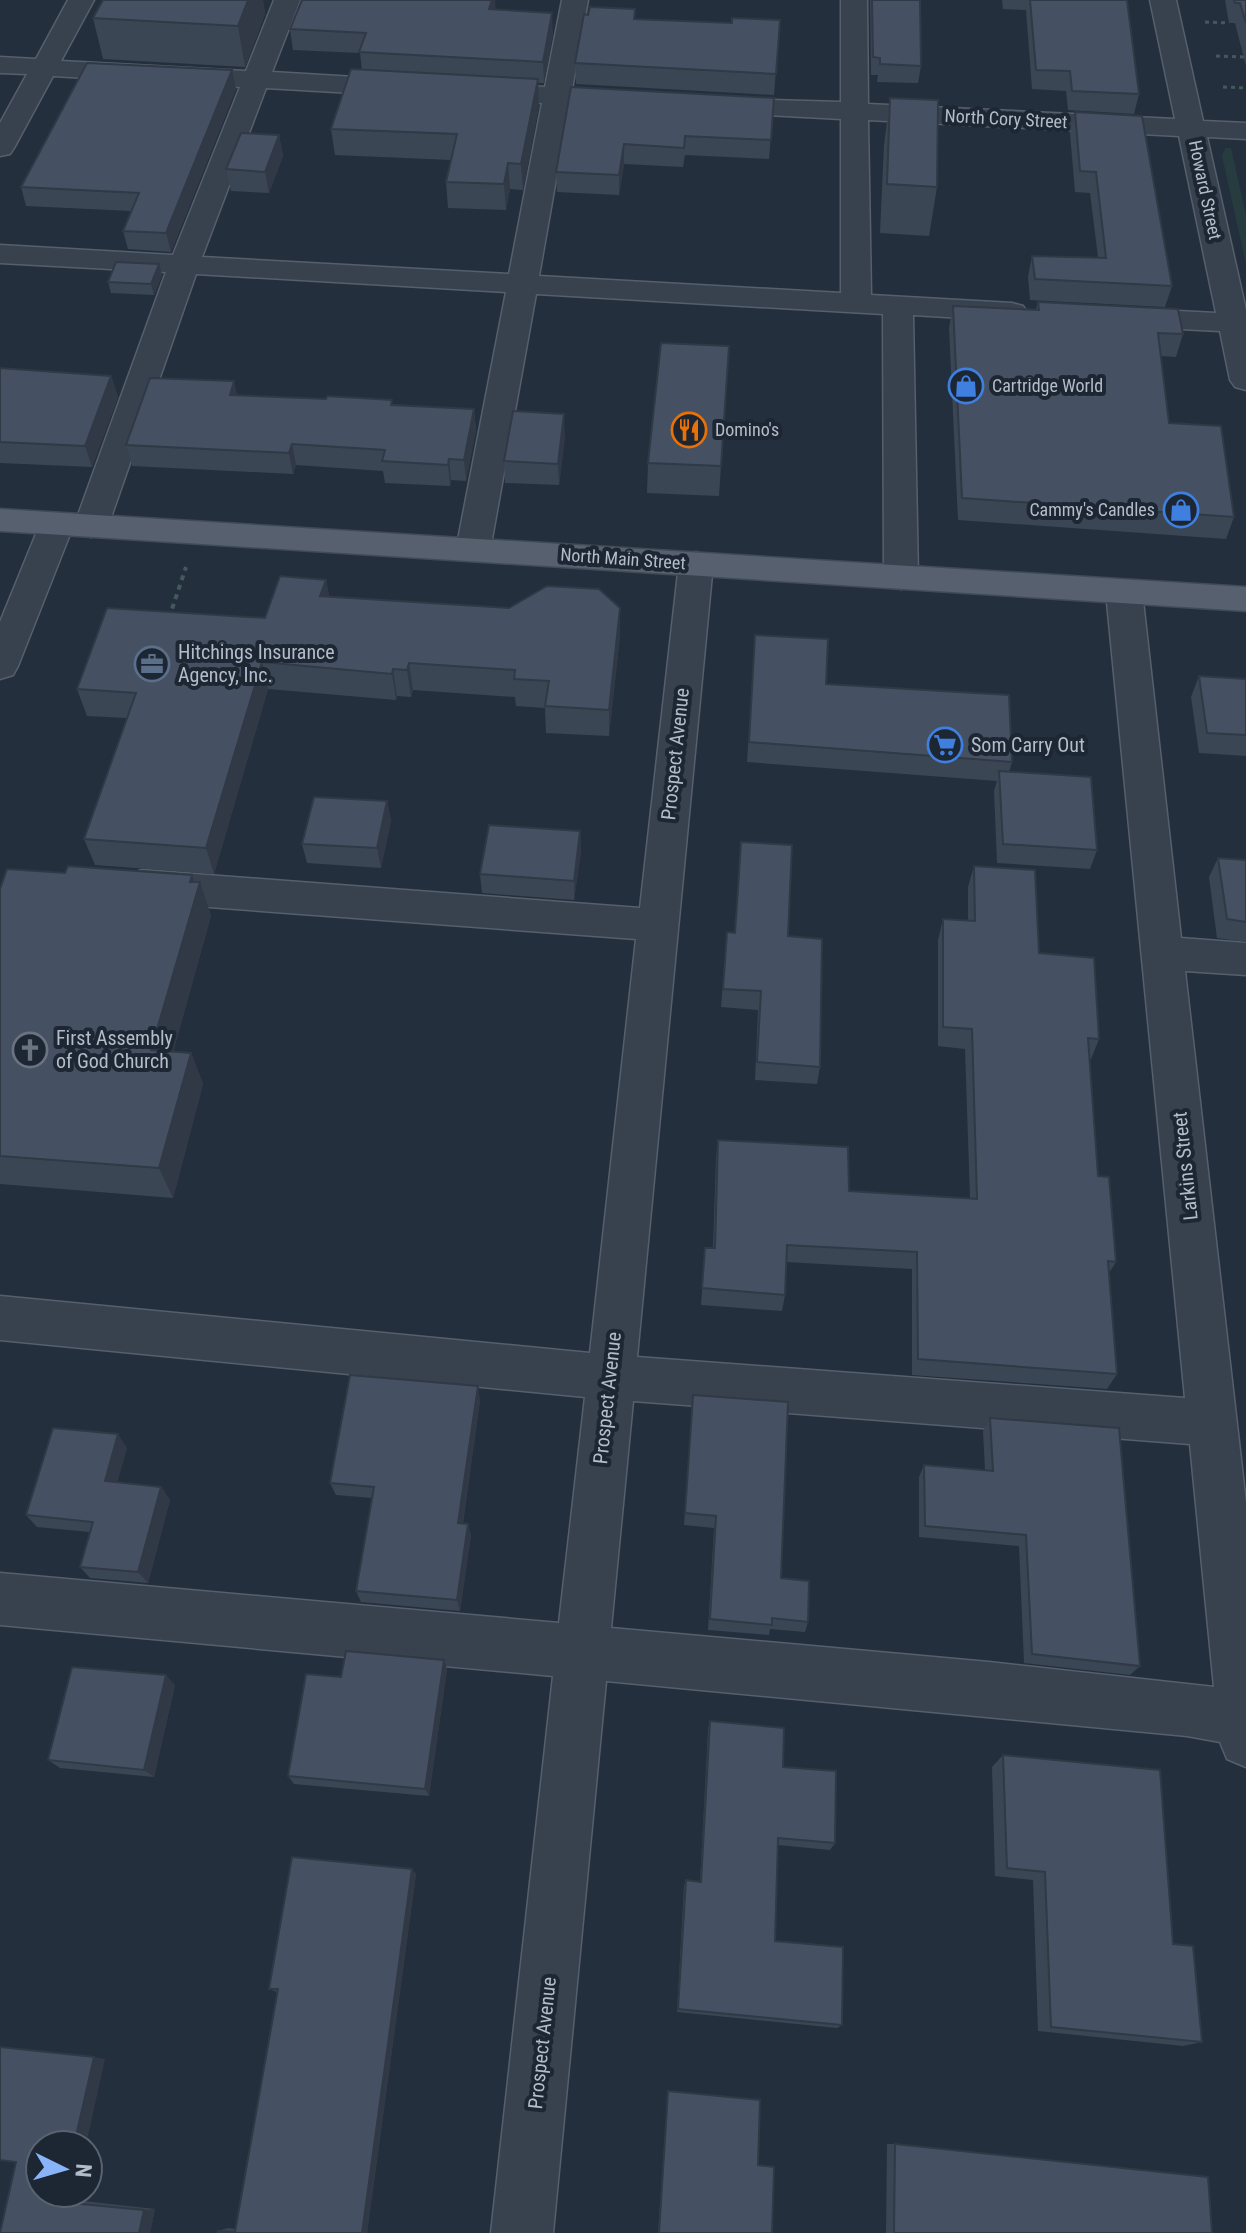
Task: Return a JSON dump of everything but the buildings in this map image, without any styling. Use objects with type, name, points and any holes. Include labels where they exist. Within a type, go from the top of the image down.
[{"type":"main road","name":"North Main Street","points":[[0,520],[1246,599]]},
{"type":"street","points":[[0,148],[81,0]]},
{"type":"street","points":[[0,666],[74,525],[184,265],[287,0]]},
{"type":"street","points":[[473,550],[575,0]]},
{"type":"street","points":[[854,0],[856,303]]},
{"type":"street","name":"Howard Street","points":[[1163,0],[1246,380]]},
{"type":"street","points":[[0,65],[651,101]]},
{"type":"street","name":"North Cory Street","points":[[682,103],[1246,131]]},
{"type":"street","points":[[0,254],[1039,313]]},
{"type":"street","points":[[898,305],[901,577]]},
{"type":"street","points":[[1084,315],[1234,323]]},
{"type":"street","name":"Prospect Avenue","points":[[522,2233],[696,564]]},
{"type":"street","name":"Larkins Street","points":[[1124,592],[1245,1730]]},
{"type":"street","points":[[109,884],[657,925]]},
{"type":"street","points":[[1162,953],[1246,959]]},
{"type":"street","points":[[0,1318],[610,1377],[1213,1423]]},
{"type":"street","points":[[0,1599],[1099,1700],[1245,1730]]},
{"type":"path","points":[[1223,87],[1246,88]]},
{"type":"path","points":[[167,624],[197,533]]},
{"type":"green space","points":[[1225,148],[1231,148],[1246,215],[1246,264],[1222,156]]},
{"type":"place","name":"Cartridge World","points":[[966,386]]},
{"type":"place","name":"Domino's","points":[[689,430]]},
{"type":"place","name":"Cammy's Candles","points":[[1181,510]]},
{"type":"place","name":"Hitchings Insurance Agency, Inc.","points":[[152,664]]},
{"type":"place","name":"Som Carry Out","points":[[945,745]]},
{"type":"place","name":"First Assembly of God Church","points":[[30,1050]]}]
